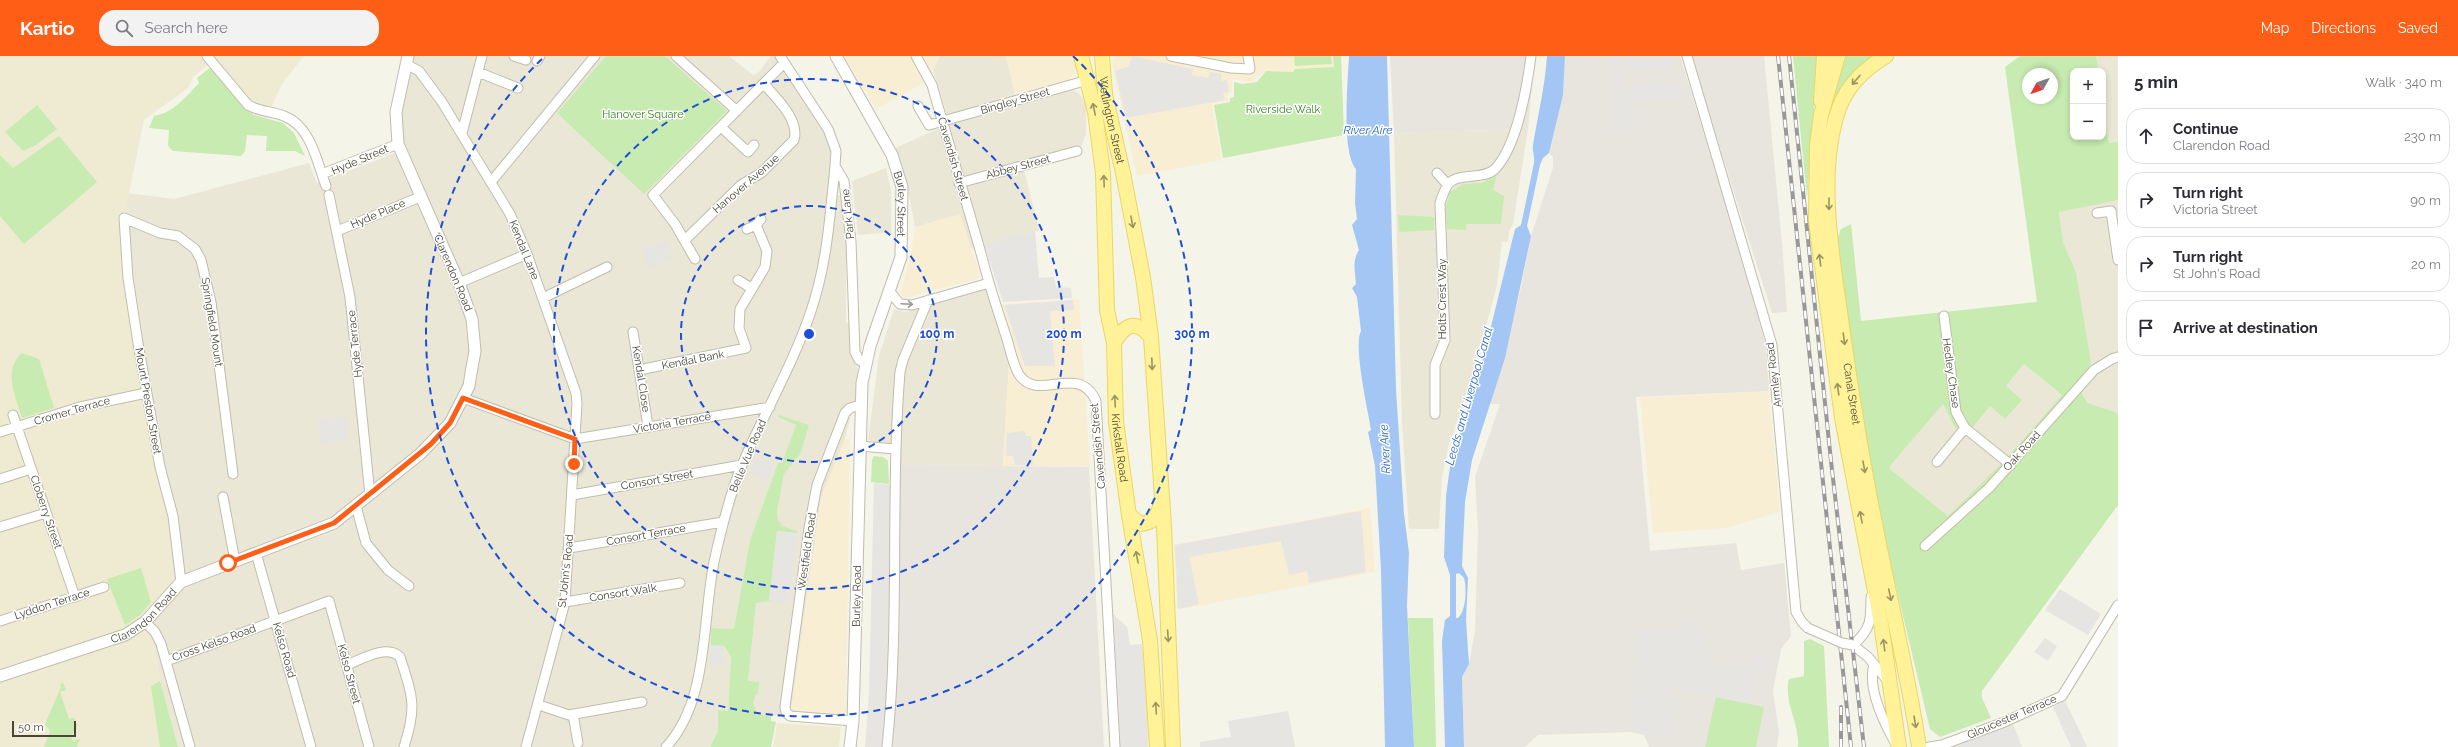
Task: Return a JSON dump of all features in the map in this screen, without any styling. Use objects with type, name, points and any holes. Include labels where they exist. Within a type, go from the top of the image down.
[{"type":"main road","name":"Kirkstall Road","points":[[1081,56],[1088,80],[1100,147],[1104,196],[1107,310],[1114,343],[1116,422],[1128,515],[1150,640],[1157,747]]},
{"type":"main road","name":"Wellington Street","points":[[1102,56],[1105,94],[1125,184],[1143,277],[1151,337]]},
{"type":"main road","points":[[1821,115],[1820,86],[1824,56]]},
{"type":"main road","name":"Canal Street","points":[[1838,56],[1821,115],[1817,146],[1816,221],[1842,418],[1871,568],[1890,683],[1898,747]]},
{"type":"main road","name":"Canal Street","points":[[1886,56],[1854,80],[1839,110],[1830,154],[1829,224],[1855,413],[1877,535],[1908,680],[1919,747]]},
{"type":"main road","points":[[1114,343],[1121,331],[1127,326],[1135,325],[1144,329],[1151,337],[1173,747]]},
{"type":"main road","points":[[1128,515],[1140,524],[1148,523],[1156,518],[1161,503]]},
{"type":"street","points":[[207,56],[248,105],[256,109],[286,117],[300,127],[307,137],[326,186]]},
{"type":"street","points":[[462,133],[482,56]]},
{"type":"street","points":[[514,56],[526,60]]},
{"type":"street","points":[[491,182],[595,56]]},
{"type":"street","points":[[676,56],[737,111]]},
{"type":"street","name":"Burley Street","points":[[836,56],[892,155],[902,187],[901,257],[865,363]]},
{"type":"street","name":"Cavendish Street","points":[[916,56],[932,85],[959,183],[1015,365],[1024,380],[1032,384],[1042,386],[1073,382],[1084,385],[1092,393],[1096,402],[1115,747]]},
{"type":"street","points":[[1171,56],[1230,68],[1250,69],[1248,56]]},
{"type":"street","points":[[1437,173],[1447,184],[1456,179],[1486,175],[1494,170],[1516,129],[1527,86],[1531,56]]},
{"type":"street","name":"Armley Road","points":[[1688,56],[1772,345],[1796,612],[1808,628],[1842,643],[1853,645],[1874,664],[1890,683]]},
{"type":"street","name":"Kendal Lane","points":[[407,60],[420,71],[462,133],[510,214],[527,254],[576,393],[577,404],[575,439]]},
{"type":"street","name":"Clarendon Road","points":[[0,676],[125,635],[145,622],[181,582],[334,523],[370,495],[435,440],[450,423],[469,386],[475,351],[472,319],[459,283],[398,144],[396,112],[407,60]]},
{"type":"street","points":[[696,259],[685,240],[653,195],[764,84],[782,60]]},
{"type":"street","name":"Park Lane","points":[[782,60],[828,129],[836,151],[835,166],[844,181],[850,234],[855,352],[859,360],[865,363]]},
{"type":"street","points":[[478,72],[518,88]]},
{"type":"street","name":"Bingley Street","points":[[942,121],[1088,80]]},
{"type":"street","name":"Hanover Avenue","points":[[685,240],[741,185],[761,174],[794,140],[796,134],[792,122],[764,84]]},
{"type":"street","points":[[918,106],[929,125],[942,121]]},
{"type":"street","points":[[722,127],[748,152],[754,145]]},
{"type":"street","name":"Hyde Street","points":[[322,174],[398,144]]},
{"type":"street","name":"Abbey Street","points":[[959,183],[1077,151]]},
{"type":"street","name":"Belle Vue Road","points":[[666,747],[681,726],[698,682],[706,602],[723,522],[742,465],[793,360],[821,280],[829,235],[835,166]]},
{"type":"street","name":"Holts Crest Way","points":[[1436,414],[1435,365],[1445,340],[1440,203],[1447,184]]},
{"type":"street","name":"Hyde Terrace","points":[[329,195],[353,316],[370,495]]},
{"type":"street","name":"Hyde Place","points":[[337,231],[420,197]]},
{"type":"street","points":[[2097,213],[2111,211],[2118,260]]},
{"type":"street","name":"Mount Preston Street","points":[[124,218],[128,278],[146,393],[160,467],[173,516],[181,582]]},
{"type":"street","name":"Springfield Mount","points":[[124,218],[160,233],[178,236],[195,249],[201,260],[211,302],[233,474]]},
{"type":"street","points":[[746,348],[739,328],[739,316],[751,288],[765,267],[767,251],[759,222],[747,229]]},
{"type":"street","points":[[459,283],[527,254]]},
{"type":"street","points":[[543,298],[607,267]]},
{"type":"street","points":[[738,280],[751,288]]},
{"type":"street","points":[[890,292],[900,304],[905,305],[989,283]]},
{"type":"street","points":[[887,747],[891,698],[895,449],[903,360],[928,300]]},
{"type":"street","name":"Hedley Chase","points":[[1944,316],[1953,403],[1959,420],[1965,428],[2011,465]]},
{"type":"street","name":"Kendal Close","points":[[633,332],[648,426]]},
{"type":"street","name":"Kendal Bank","points":[[640,370],[755,346]]},
{"type":"street","name":"Oak Road","points":[[1925,546],[1954,521],[2011,465],[2094,370],[2112,359],[2118,358]]},
{"type":"street","name":"Burley Road","points":[[850,747],[853,721],[860,405],[865,363]]},
{"type":"street","name":"Cromer Terrace","points":[[0,432],[80,407],[146,393]]},
{"type":"street","points":[[463,398],[575,439]]},
{"type":"street","name":"Westfield Road","points":[[853,721],[790,716],[786,712],[809,528],[818,485],[845,412],[850,408],[860,405]]},
{"type":"street","name":"Victoria Terrace","points":[[575,439],[770,407]]},
{"type":"street","name":"Cloberry Street","points":[[13,415],[75,597]]},
{"type":"street","points":[[1937,462],[1965,428]]},
{"type":"street","name":"St John's Road","points":[[526,747],[539,705],[565,602],[575,439]]},
{"type":"street","points":[[860,446],[895,449]]},
{"type":"street","name":"Consort Street","points":[[572,495],[742,465]]},
{"type":"street","points":[[0,479],[31,469]]},
{"type":"street","points":[[223,497],[235,561]]},
{"type":"street","points":[[356,506],[366,543],[388,570],[409,586]]},
{"type":"street","points":[[0,527],[46,513]]},
{"type":"street","name":"Consort Terrace","points":[[569,548],[723,522]]},
{"type":"street","name":"Kelso Road","points":[[256,553],[311,747]]},
{"type":"street","points":[[1853,645],[1864,636],[1871,622],[1871,568]]},
{"type":"street","name":"Consort Walk","points":[[565,602],[680,584]]},
{"type":"street","name":"Lyddon Terrace","points":[[0,621],[104,588]]},
{"type":"street","name":"Cross Kelso Road","points":[[166,661],[329,601]]},
{"type":"street","name":"Kelso Street","points":[[329,601],[369,747]]},
{"type":"street","name":"Gloucester Terrace","points":[[1929,747],[1942,745],[2002,724],[2062,696],[2118,605]]},
{"type":"street","points":[[145,622],[155,632],[166,661],[190,747]]},
{"type":"street","points":[[347,665],[384,651],[391,651],[400,657],[414,702],[413,714],[404,747]]},
{"type":"street","points":[[1874,664],[1872,671],[1873,684],[1883,720],[1898,747]]},
{"type":"street","points":[[539,705],[569,715],[642,702]]},
{"type":"street","points":[[573,714],[578,743]]},
{"type":"shaded area","points":[[0,56],[304,56],[282,84],[269,112],[240,96],[212,62],[193,77],[188,88],[144,120],[124,218],[182,586],[149,622],[160,681],[178,747],[0,747]]},
{"type":"shaded area","points":[[408,56],[729,56],[753,75],[758,73],[771,56],[785,56],[825,116],[842,154],[837,195],[842,195],[846,239],[846,323],[850,323],[852,358],[858,369],[856,396],[845,438],[821,498],[791,711],[771,717],[757,713],[753,703],[756,694],[748,681],[756,603],[778,520],[777,512],[784,474],[801,453],[809,425],[778,417],[796,425],[782,464],[778,463],[750,540],[734,629],[711,628],[731,657],[728,711],[718,710],[718,731],[710,747],[178,747],[160,681],[149,621],[11,300],[127,193],[174,199],[309,163],[317,183],[400,151],[396,126]]},
{"type":"shaded area","points":[[844,56],[940,56],[927,81],[876,109]]},
{"type":"shaded area","points":[[940,56],[1006,56],[1015,94],[947,115],[933,70]]},
{"type":"shaded area","points":[[1006,56],[1078,56],[1080,62],[1069,81],[1015,94]]},
{"type":"shaded area","points":[[1115,56],[1333,56],[1334,67],[1295,69],[1293,72],[1266,71],[1251,82],[1232,79],[1232,93],[1228,94],[1228,101],[1212,104],[1222,160],[1137,176],[1112,63]]},
{"type":"shaded area","points":[[1132,56],[1193,69],[1192,75],[1208,78],[1210,72],[1222,74],[1220,81],[1227,80],[1229,92],[1223,93],[1225,100],[1126,118],[1115,71],[1129,66]]},
{"type":"shaded area","points":[[1390,56],[1535,56],[1528,129],[1394,133]]},
{"type":"shaded area","points":[[1565,56],[1680,56],[1733,228],[1766,346],[1769,391],[1636,397],[1650,551],[1736,543],[1741,570],[1784,563],[1791,636],[1781,649],[1773,691],[1779,732],[1777,747],[1649,747],[1644,735],[1631,732],[1538,735],[1525,747],[1464,747],[1462,677],[1469,664],[1475,631],[1478,532],[1475,477],[1500,404],[1490,404],[1520,292],[1531,236],[1553,168],[1553,157],[1549,153],[1563,95]]},
{"type":"shaded area","points":[[1623,56],[1672,56],[1674,69],[1633,70]]},
{"type":"shaded area","points":[[1691,56],[1764,56],[1787,312],[1772,313]]},
{"type":"shaded area","points":[[2096,56],[2118,56],[2118,413],[2088,403],[2080,389],[2081,377],[2089,368],[2091,362],[2076,272],[2063,242],[2059,211],[2117,200],[2106,132],[2106,68],[2088,68],[2097,66]]},
{"type":"shaded area","points":[[1608,57],[1620,57],[1622,90],[1631,89],[1634,83],[1678,82],[1683,89],[1686,89],[1688,97],[1632,100],[1634,129],[1611,129]]},
{"type":"shaded area","points":[[1070,89],[1079,93],[1086,104],[1086,134],[1077,157],[1024,170],[1039,230],[971,248],[960,214],[915,227],[905,175],[893,149],[951,123]]},
{"type":"shaded area","points":[[1528,129],[1513,224],[1509,231],[1508,242],[1502,241],[1497,285],[1472,378],[1448,448],[1442,477],[1439,529],[1409,529],[1402,422],[1394,133]]},
{"type":"shaded area","points":[[886,168],[891,190],[891,232],[858,235],[852,181]]},
{"type":"shaded area","points":[[960,214],[980,275],[977,279],[905,298],[900,295],[911,254],[915,227]]},
{"type":"shaded area","points":[[1035,231],[1039,278],[1054,277],[1056,287],[1071,288],[1072,298],[1003,302],[984,244]]},
{"type":"shaded area","points":[[666,240],[673,258],[649,268],[642,250]]},
{"type":"shaded area","points":[[987,287],[1009,362],[1003,466],[900,465],[899,447],[868,440],[879,356],[894,309],[905,312]]},
{"type":"shaded area","points":[[1079,299],[1090,466],[1003,466],[1009,362],[992,305]]},
{"type":"shaded area","points":[[1073,300],[1074,310],[1050,311],[1055,366],[1025,366],[1004,305]]},
{"type":"shaded area","points":[[2024,364],[2062,395],[2005,460],[1948,516],[1890,469],[1890,466],[1943,404],[1954,426],[1965,437],[1990,406],[2006,419],[2006,386]]},
{"type":"shaded area","points":[[1769,391],[1780,512],[1726,528],[1653,533],[1640,398]]},
{"type":"shaded area","points":[[347,416],[349,440],[321,443],[318,419]]},
{"type":"shaded area","points":[[1025,431],[1026,436],[1031,436],[1033,465],[1015,465],[1013,456],[1006,456],[1007,433]]},
{"type":"shaded area","points":[[845,438],[850,439],[846,716],[791,711],[821,498]]},
{"type":"shaded area","points":[[756,456],[775,462],[768,482],[750,475]]},
{"type":"shaded area","points":[[900,465],[1089,467],[1104,747],[893,747]]},
{"type":"shaded area","points":[[874,483],[892,485],[888,689],[883,747],[865,747],[869,692]]},
{"type":"shaded area","points":[[1370,508],[1375,572],[1177,610],[1174,545]]},
{"type":"shaded area","points":[[1361,511],[1366,572],[1309,583],[1307,571],[1289,575],[1281,541],[1189,557],[1199,604],[1178,609],[1175,545]]},
{"type":"shaded area","points":[[777,531],[797,533],[789,603],[769,601]]},
{"type":"shaded area","points":[[2060,589],[2101,614],[2088,635],[2045,610]]},
{"type":"shaded area","points":[[1113,614],[1127,627],[1130,645],[1142,644],[1147,694],[1148,747],[1120,747]]},
{"type":"shaded area","points":[[1684,621],[1704,627],[1713,663],[1734,669],[1736,661],[1748,663],[1752,656],[1770,657],[1767,673],[1757,671],[1749,704],[1669,687],[1667,696],[1680,699],[1672,741],[1631,732],[1637,629],[1680,630]]},
{"type":"shaded area","points":[[2045,638],[2057,646],[2048,661],[2034,652]]},
{"type":"shaded area","points":[[711,645],[724,646],[723,666],[709,665]]},
{"type":"shaded area","points":[[2065,701],[2087,747],[2071,747],[2053,707]]},
{"type":"shaded area","points":[[1288,711],[1295,747],[1200,747],[1200,742],[1231,737],[1228,721]]},
{"type":"shaded area","points":[[777,723],[841,727],[839,747],[773,747]]},
{"type":"shaded area","points":[[2013,724],[2022,747],[1945,747],[1998,728]]},
{"type":"shaded area","points":[[2012,726],[2020,746],[2018,747],[1957,747]]},
{"type":"green space","name":"Hanover Square","points":[[606,56],[665,56],[727,111],[644,194],[557,113]]},
{"type":"green space","points":[[1294,56],[1331,56],[1332,64],[1295,66]]},
{"type":"green space","name":"Riverside Walk","points":[[1333,56],[1341,56],[1344,135],[1223,158],[1214,105],[1230,102],[1230,98],[1234,97],[1234,82],[1242,84],[1257,82],[1266,71],[1293,72],[1295,69],[1334,67]]},
{"type":"green space","points":[[1793,56],[1818,56],[1807,198]]},
{"type":"green space","points":[[1846,56],[1873,56],[1851,77],[1835,104],[1832,103]]},
{"type":"green space","points":[[2020,56],[2096,56],[2098,67],[2070,68],[2070,140],[2106,140],[2106,128],[2109,143],[2118,142],[2118,200],[2059,212],[2063,242],[2076,272],[2091,362],[2089,369],[2081,381],[2081,389],[2088,403],[2118,413],[2118,505],[1982,691],[1982,698],[1991,718],[1940,737],[1930,729],[1888,553],[1859,401],[1837,240],[1841,229],[1851,224],[1861,321],[2037,302],[2005,67]],"holes":[[[2024,364],[2062,395],[2005,460],[1948,516],[1890,469],[1890,466],[1943,404],[1954,426],[1965,437],[1990,406],[2005,419],[2022,400],[2006,386]]]},
{"type":"green space","points":[[211,67],[254,115],[283,123],[294,133],[305,156],[295,151],[266,151],[267,136],[247,135],[245,151],[241,156],[173,151],[168,146],[169,130],[149,128],[154,116],[173,108],[179,103],[199,83],[197,78]]},
{"type":"green space","points":[[37,105],[57,129],[36,145],[23,151],[5,132]]},
{"type":"green space","points":[[59,136],[97,182],[24,244],[0,216],[0,155],[13,168]]},
{"type":"green space","points":[[1497,173],[1493,190],[1504,196],[1501,224],[1466,224],[1466,230],[1447,229],[1446,207],[1450,192],[1464,184],[1482,183]]},
{"type":"green space","points":[[1398,215],[1434,217],[1434,230],[1399,232]]},
{"type":"green space","points":[[22,353],[39,359],[54,408],[22,418],[14,393],[12,376],[16,360]]},
{"type":"green space","points":[[779,415],[809,425],[801,453],[784,474],[777,512],[778,520],[782,526],[797,531],[797,533],[777,531],[769,601],[756,603],[748,681],[759,682],[758,694],[756,694],[753,703],[757,713],[771,717],[771,721],[776,722],[771,747],[710,747],[718,731],[718,710],[728,711],[731,657],[724,646],[711,645],[711,628],[734,629],[750,540],[778,463],[782,463],[796,425],[778,417]]},
{"type":"green space","points":[[874,456],[883,457],[888,461],[889,484],[871,482],[872,460]]},
{"type":"green space","points":[[141,568],[151,602],[140,615],[125,625],[107,579]]},
{"type":"green space","points":[[1408,618],[1433,618],[1436,747],[1414,747]]},
{"type":"green space","points":[[1810,639],[1824,646],[1829,747],[1798,747],[1797,730],[1788,696],[1789,679],[1804,676],[1804,641]]},
{"type":"green space","points":[[160,681],[178,747],[160,747],[151,686]]},
{"type":"green space","points":[[63,683],[66,690],[60,692],[69,719],[74,718],[77,726],[71,737],[73,741],[80,739],[77,747],[44,747],[50,731],[45,724],[61,687],[60,684]]},
{"type":"green space","points":[[1716,697],[1764,707],[1756,747],[1705,747]]},
{"type":"water","name":"River Aire","points":[[1349,56],[1387,56],[1396,389],[1404,514],[1409,553],[1407,606],[1414,747],[1385,747],[1381,570],[1375,466],[1368,432],[1371,430],[1360,364],[1359,339],[1361,331],[1357,297],[1352,288],[1356,284],[1355,258],[1359,250],[1352,225],[1357,219],[1355,203],[1356,169],[1351,160],[1348,147],[1346,115]]},
{"type":"water","points":[[1547,56],[1565,56],[1563,95],[1549,153],[1543,158],[1540,165],[1527,226],[1531,236],[1505,358],[1472,460],[1465,502],[1462,566],[1468,578],[1466,620],[1469,664],[1462,677],[1464,747],[1445,747],[1442,641],[1445,620],[1450,616],[1450,575],[1444,557],[1446,496],[1450,467],[1484,355],[1515,229],[1521,225],[1534,163],[1533,145]],"holes":[[[1459,573],[1464,578],[1466,594],[1464,605],[1461,615],[1456,618],[1456,574]]]},
{"type":"railway","points":[[1778,56],[1851,747]]},
{"type":"railway","points":[[1789,56],[1831,461],[1864,747]]},
{"type":"railway","points":[[1841,707],[1841,747]]},
{"type":"route","points":[[228,563],[334,523],[351,511],[431,444],[450,423],[463,398],[525,422],[575,439],[574,464]]},
{"type":"water label","name":"Leeds and Liverpool Canal","points":[[1469,396]]}]
